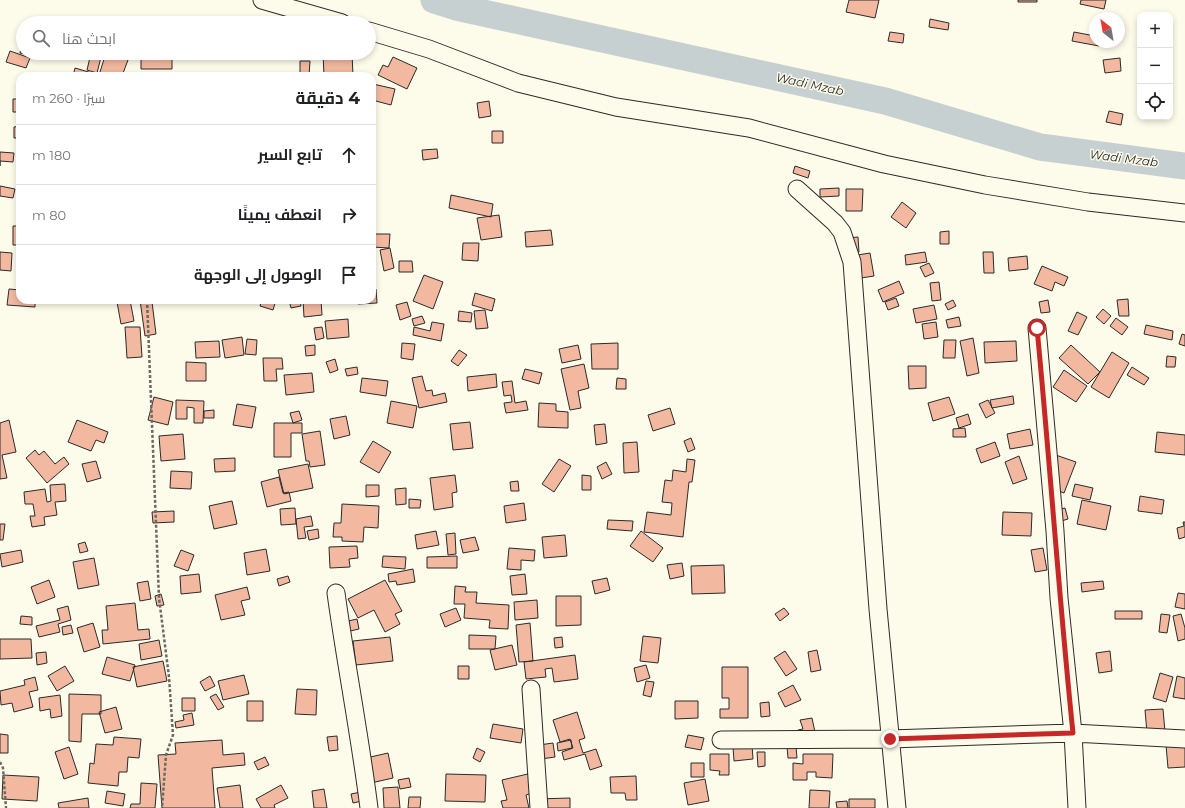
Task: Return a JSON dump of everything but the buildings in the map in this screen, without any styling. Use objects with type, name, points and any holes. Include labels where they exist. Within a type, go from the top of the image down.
[{"type":"street","points":[[262,0],[318,16]]},
{"type":"street","points":[[376,33],[429,49],[518,83],[616,107],[749,128],[884,164],[985,185],[1088,202],[1185,213]]},
{"type":"street","points":[[797,190],[835,223],[842,232],[852,262],[878,609],[897,808]]},
{"type":"street","points":[[1037,328],[1055,531],[1059,598],[1073,733],[1077,808]]},
{"type":"street","points":[[336,593],[348,674],[358,727],[369,808]]},
{"type":"street","points":[[531,689],[539,808]]},
{"type":"street","points":[[721,740],[890,739],[1073,733],[1185,739]]},
{"type":"path","points":[[147,304],[158,598],[169,677],[173,735],[166,754],[162,808]]},
{"type":"path","points":[[0,762],[3,768],[6,808]]},
{"type":"waterway","name":"Wadi Mzab","points":[[434,0],[456,7],[885,101],[1040,147],[1185,166]]},
{"type":"route","points":[[890,739],[1073,733],[1059,598],[1055,531],[1037,328]]}]
